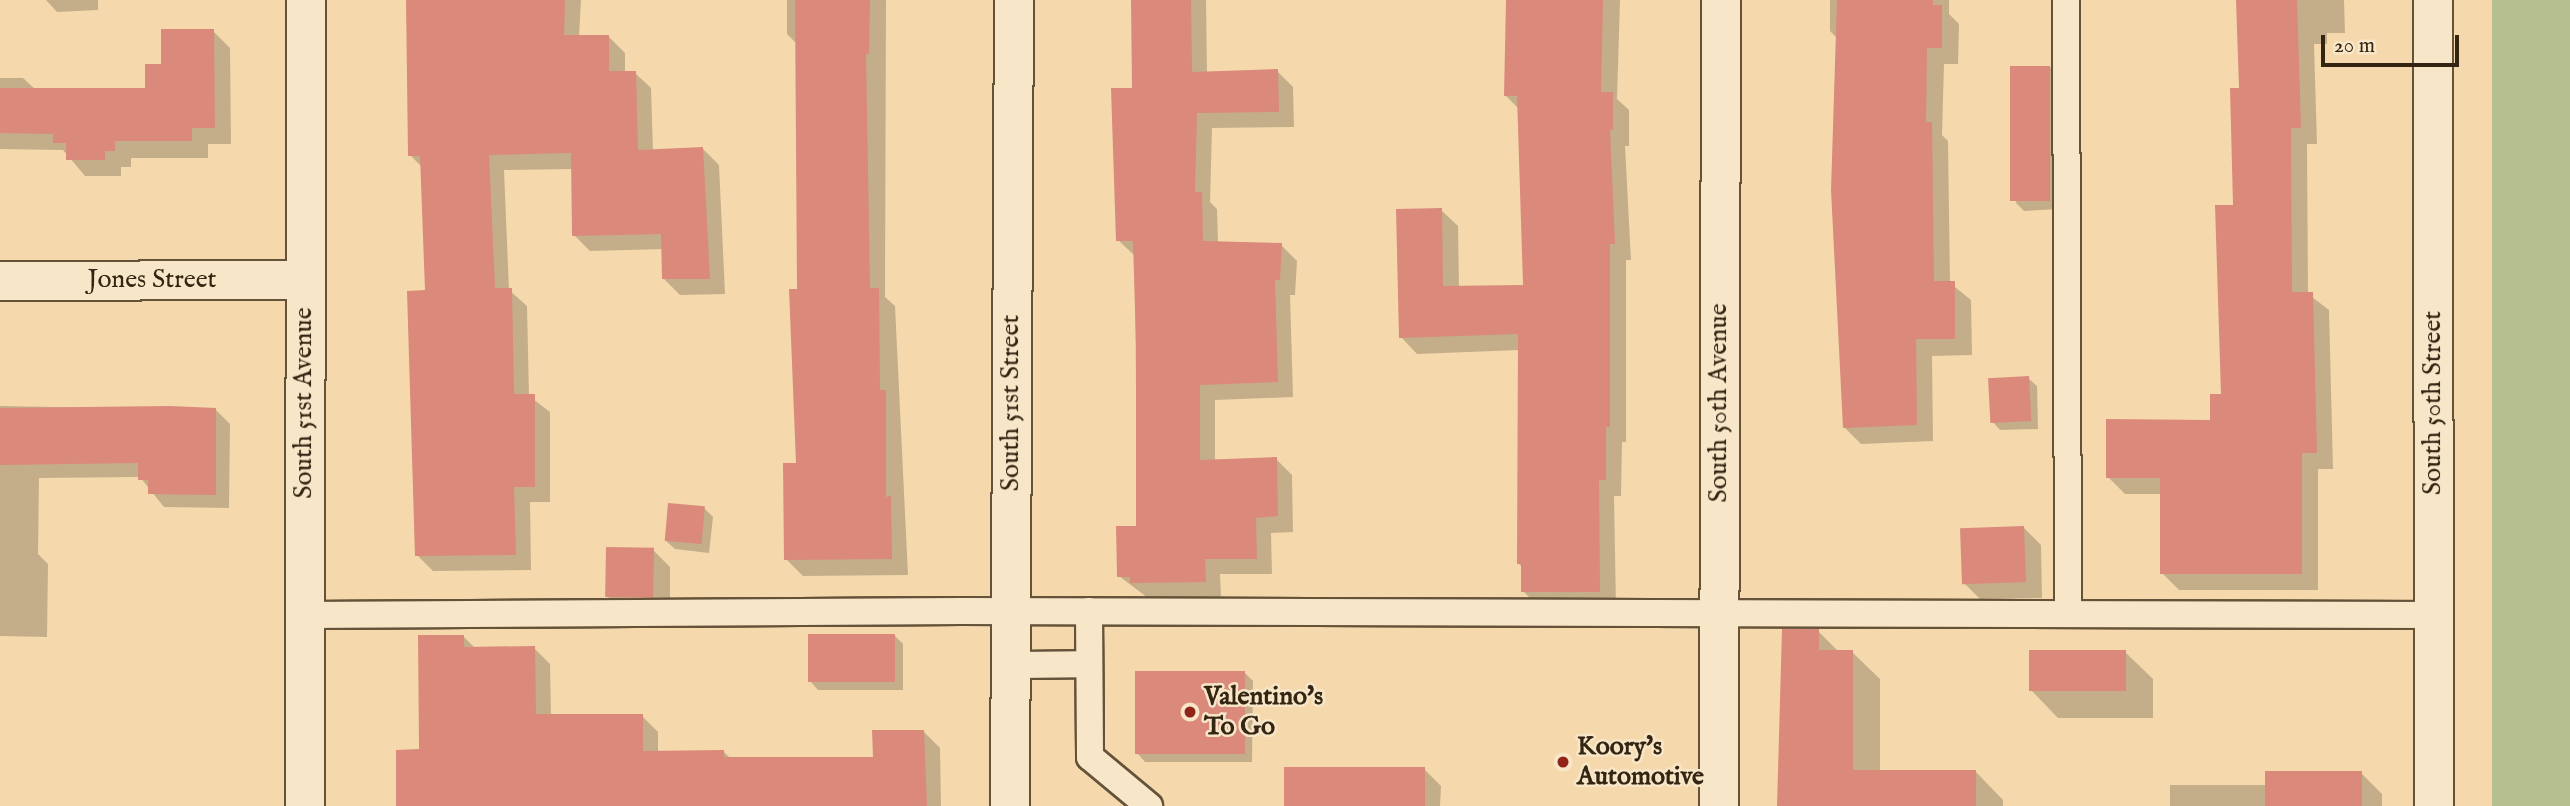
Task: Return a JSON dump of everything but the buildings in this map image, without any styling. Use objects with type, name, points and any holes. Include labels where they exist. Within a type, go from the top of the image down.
[{"type":"street","name":"South 51st Avenue","points":[[305,806],[306,0]]},
{"type":"street","name":"South 51st Street","points":[[1010,806],[1014,0]]},
{"type":"street","name":"South 50th Avenue","points":[[1719,806],[1721,0]]},
{"type":"street","name":"South 50th Street","points":[[2433,0],[2434,806]]},
{"type":"street","name":"Jones Street","points":[[0,281],[304,280]]},
{"type":"lane","points":[[2066,0],[2068,613]]},
{"type":"lane","points":[[304,615],[1010,611],[2434,615]]},
{"type":"lane","points":[[1089,611],[1090,757],[1149,806]]},
{"type":"lane","points":[[1010,665],[1089,664]]},
{"type":"green space","points":[[2492,0],[2570,0],[2570,806],[2492,806]]},
{"type":"place","name":"Valentino's To Go","points":[[1190,712]]},
{"type":"place","name":"Koory's Automotive","points":[[1563,762]]}]
